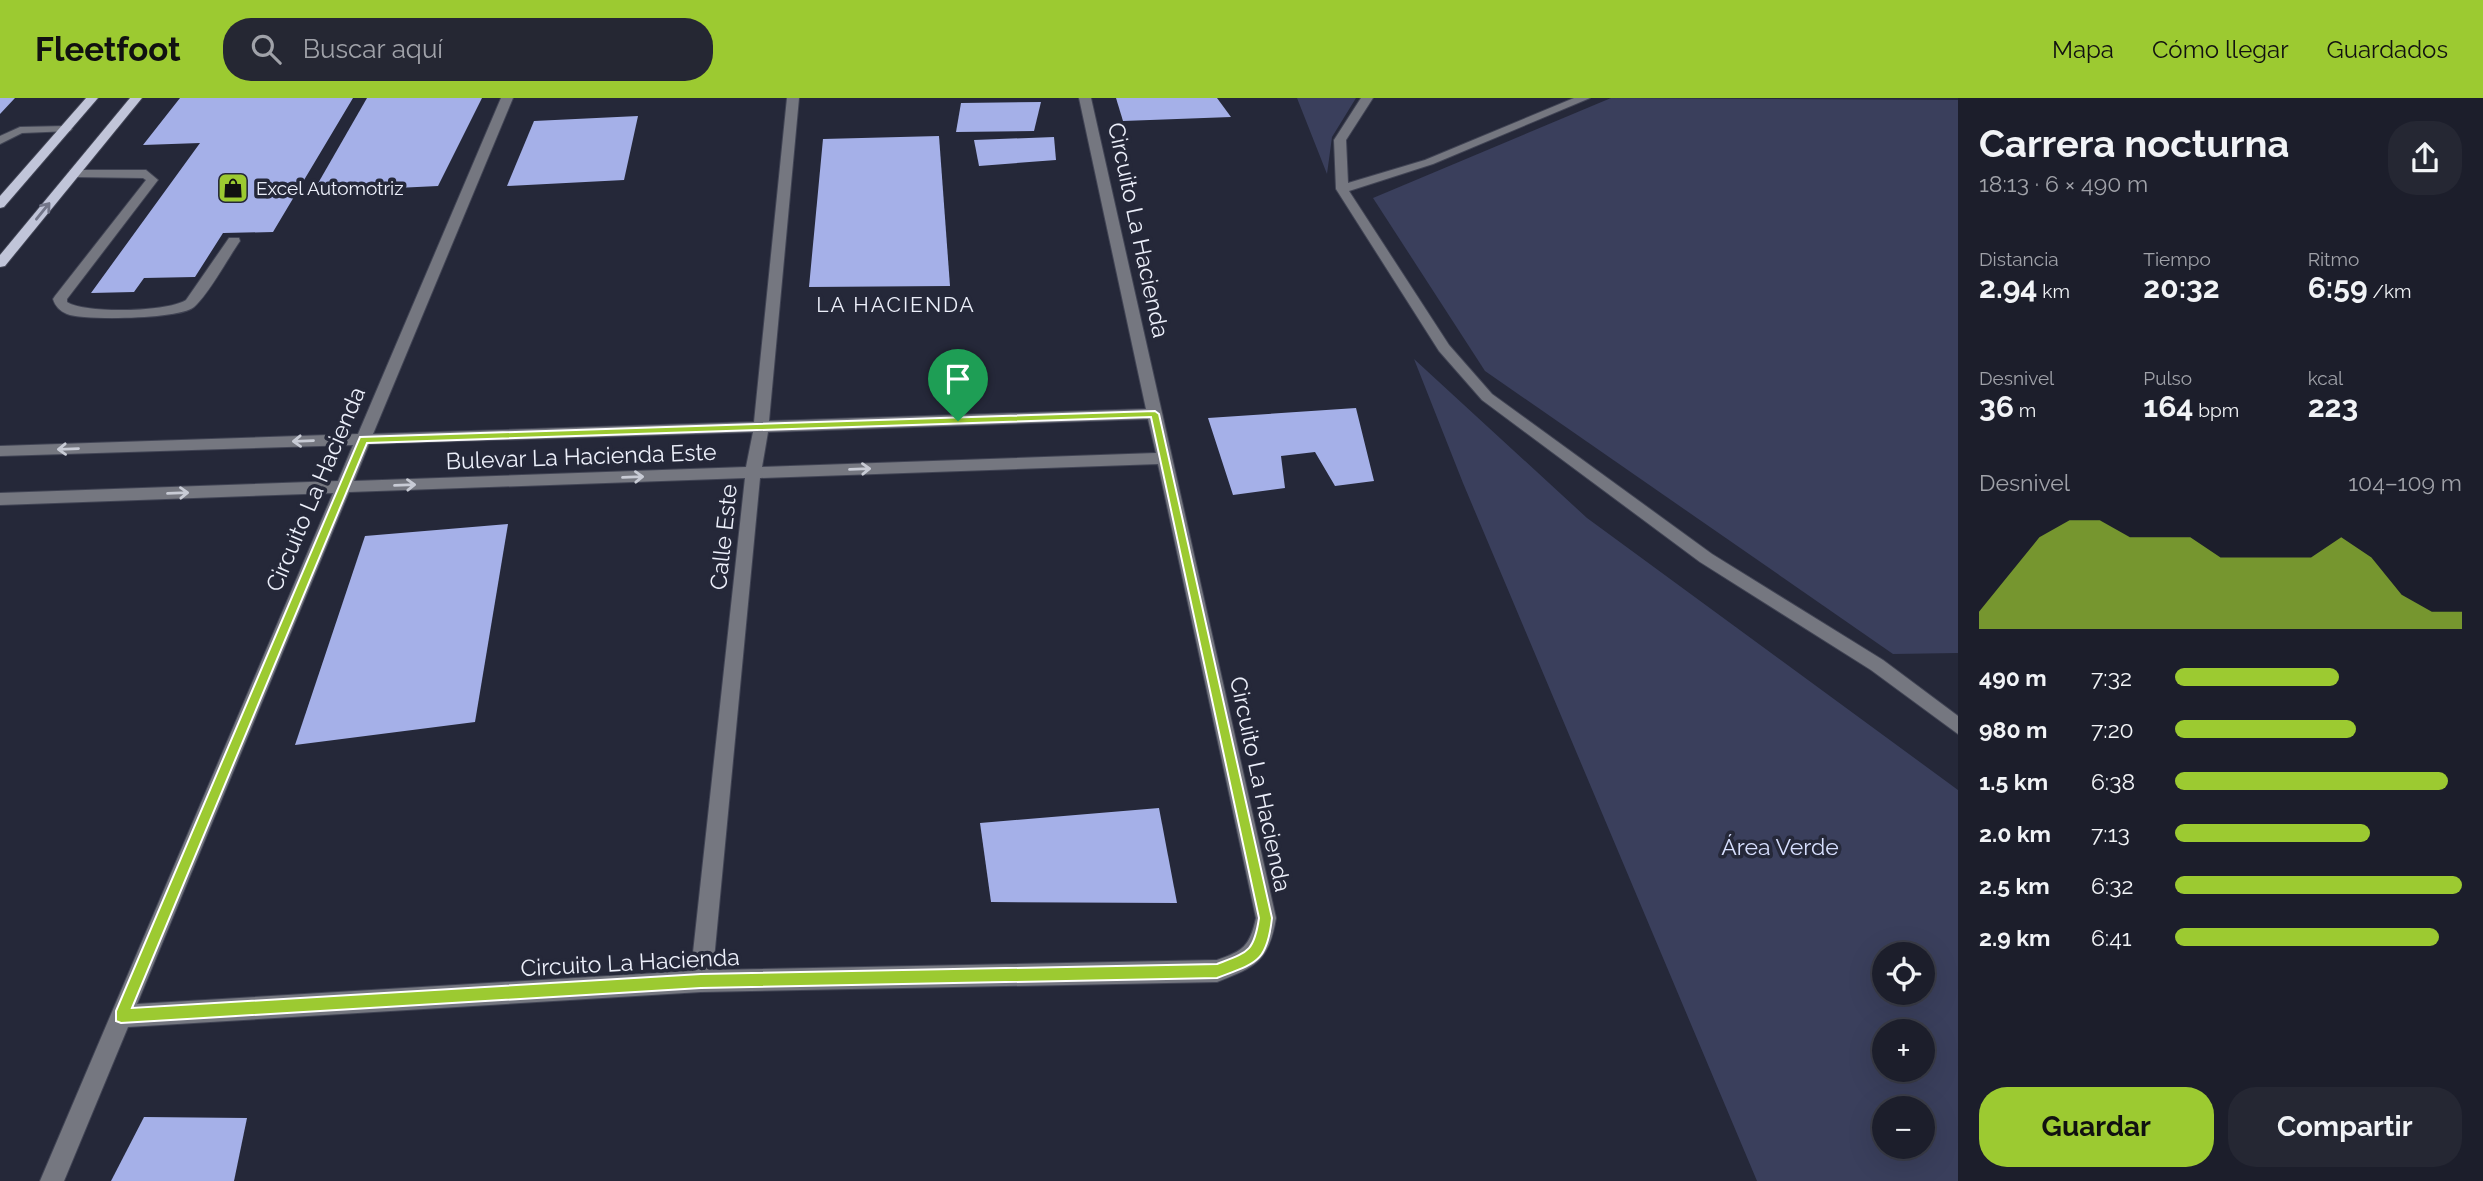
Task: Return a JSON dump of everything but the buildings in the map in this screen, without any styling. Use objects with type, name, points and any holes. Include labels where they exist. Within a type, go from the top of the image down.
[{"type":"main road","points":[[0,204],[92,98]]},
{"type":"main road","points":[[0,263],[136,98]]},
{"type":"street","name":"Circuito La Hacienda","points":[[507,98],[121,1016],[701,981],[1217,971],[1248,959],[1262,943],[1266,918],[1085,98]]},
{"type":"street","name":"Calle Este","points":[[701,981],[753,473],[761,427],[793,98]]},
{"type":"street","points":[[1367,98],[1340,140],[1342,189],[1444,348],[1487,397],[1706,558],[1877,665],[1958,726]]},
{"type":"street","points":[[1342,189],[1429,162],[1584,98]]},
{"type":"street","points":[[0,141],[20,130],[65,129]]},
{"type":"street","points":[[74,173],[146,174],[152,180],[60,299],[61,304],[72,311],[175,311],[191,303],[234,241]]},
{"type":"street","name":"Bulevar La Hacienda Este","points":[[0,451],[1155,414]]},
{"type":"street","name":"Bulevar La Hacienda Este","points":[[0,499],[1165,458]]},
{"type":"street","points":[[52,1181],[121,1016]]},
{"type":"green space","points":[[1297,98],[1356,98],[1332,137],[1327,174]]},
{"type":"green space","points":[[1611,98],[1958,100],[1958,653],[1893,654],[1485,371],[1373,198]]},
{"type":"green space","name":"Área Verde","points":[[1414,359],[1587,518],[1958,790],[1958,1181],[1757,1181],[1463,483]]},
{"type":"place","name":"Excel Automotriz","points":[[233,188]]},
{"type":"district","name":"LA HACIENDA","points":[[896,304]]},
{"type":"route","points":[[1155,414],[1266,918],[1262,943],[1248,959],[1217,971],[701,981],[121,1016],[341,488],[364,439],[958,421],[1155,414]]}]
